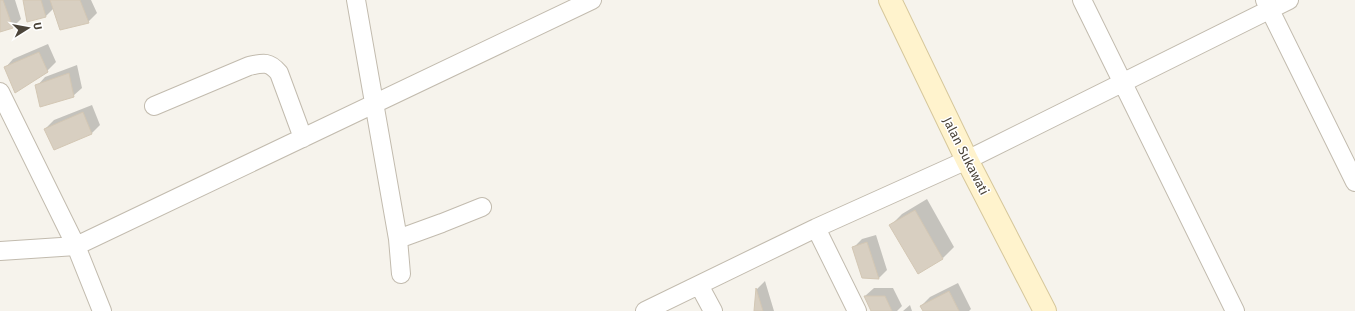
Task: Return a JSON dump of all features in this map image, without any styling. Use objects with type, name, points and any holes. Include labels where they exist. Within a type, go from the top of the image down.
[{"type":"street","points":[[356,0],[398,239],[401,274]]},
{"type":"street","points":[[0,251],[76,246],[592,0]]},
{"type":"street","name":"Jalan Sukawati","points":[[890,0],[967,160],[1045,311]]},
{"type":"street","points":[[1082,0],[1235,311]]},
{"type":"street","points":[[645,311],[816,228],[967,160],[1123,83],[1268,5],[1289,0]]},
{"type":"street","points":[[1268,5],[1355,182]]},
{"type":"street","points":[[154,106],[249,66],[264,63],[269,64],[279,73],[303,138]]},
{"type":"street","points":[[0,92],[76,246],[102,311]]},
{"type":"street","points":[[398,239],[482,207]]},
{"type":"street","points":[[816,228],[857,311]]},
{"type":"street","points":[[699,284],[713,311]]},
{"type":"building","points":[[0,0],[3,0],[13,28],[0,32]]},
{"type":"building","points":[[23,0],[41,0],[46,17],[27,22]]},
{"type":"building","points":[[50,0],[80,0],[89,23],[60,30]]},
{"type":"building","points":[[39,52],[48,72],[15,93],[4,67]]},
{"type":"building","points":[[69,73],[74,97],[40,107],[35,85]]},
{"type":"building","points":[[83,112],[92,134],[54,150],[44,129]]},
{"type":"building","points":[[915,210],[943,259],[918,274],[889,225]]},
{"type":"building","points":[[867,242],[879,279],[862,278],[852,247]]},
{"type":"building","points":[[756,288],[763,311],[754,311]]},
{"type":"building","points":[[949,291],[959,311],[923,311],[920,306]]},
{"type":"building","points":[[864,296],[885,296],[892,311],[871,311]]}]
